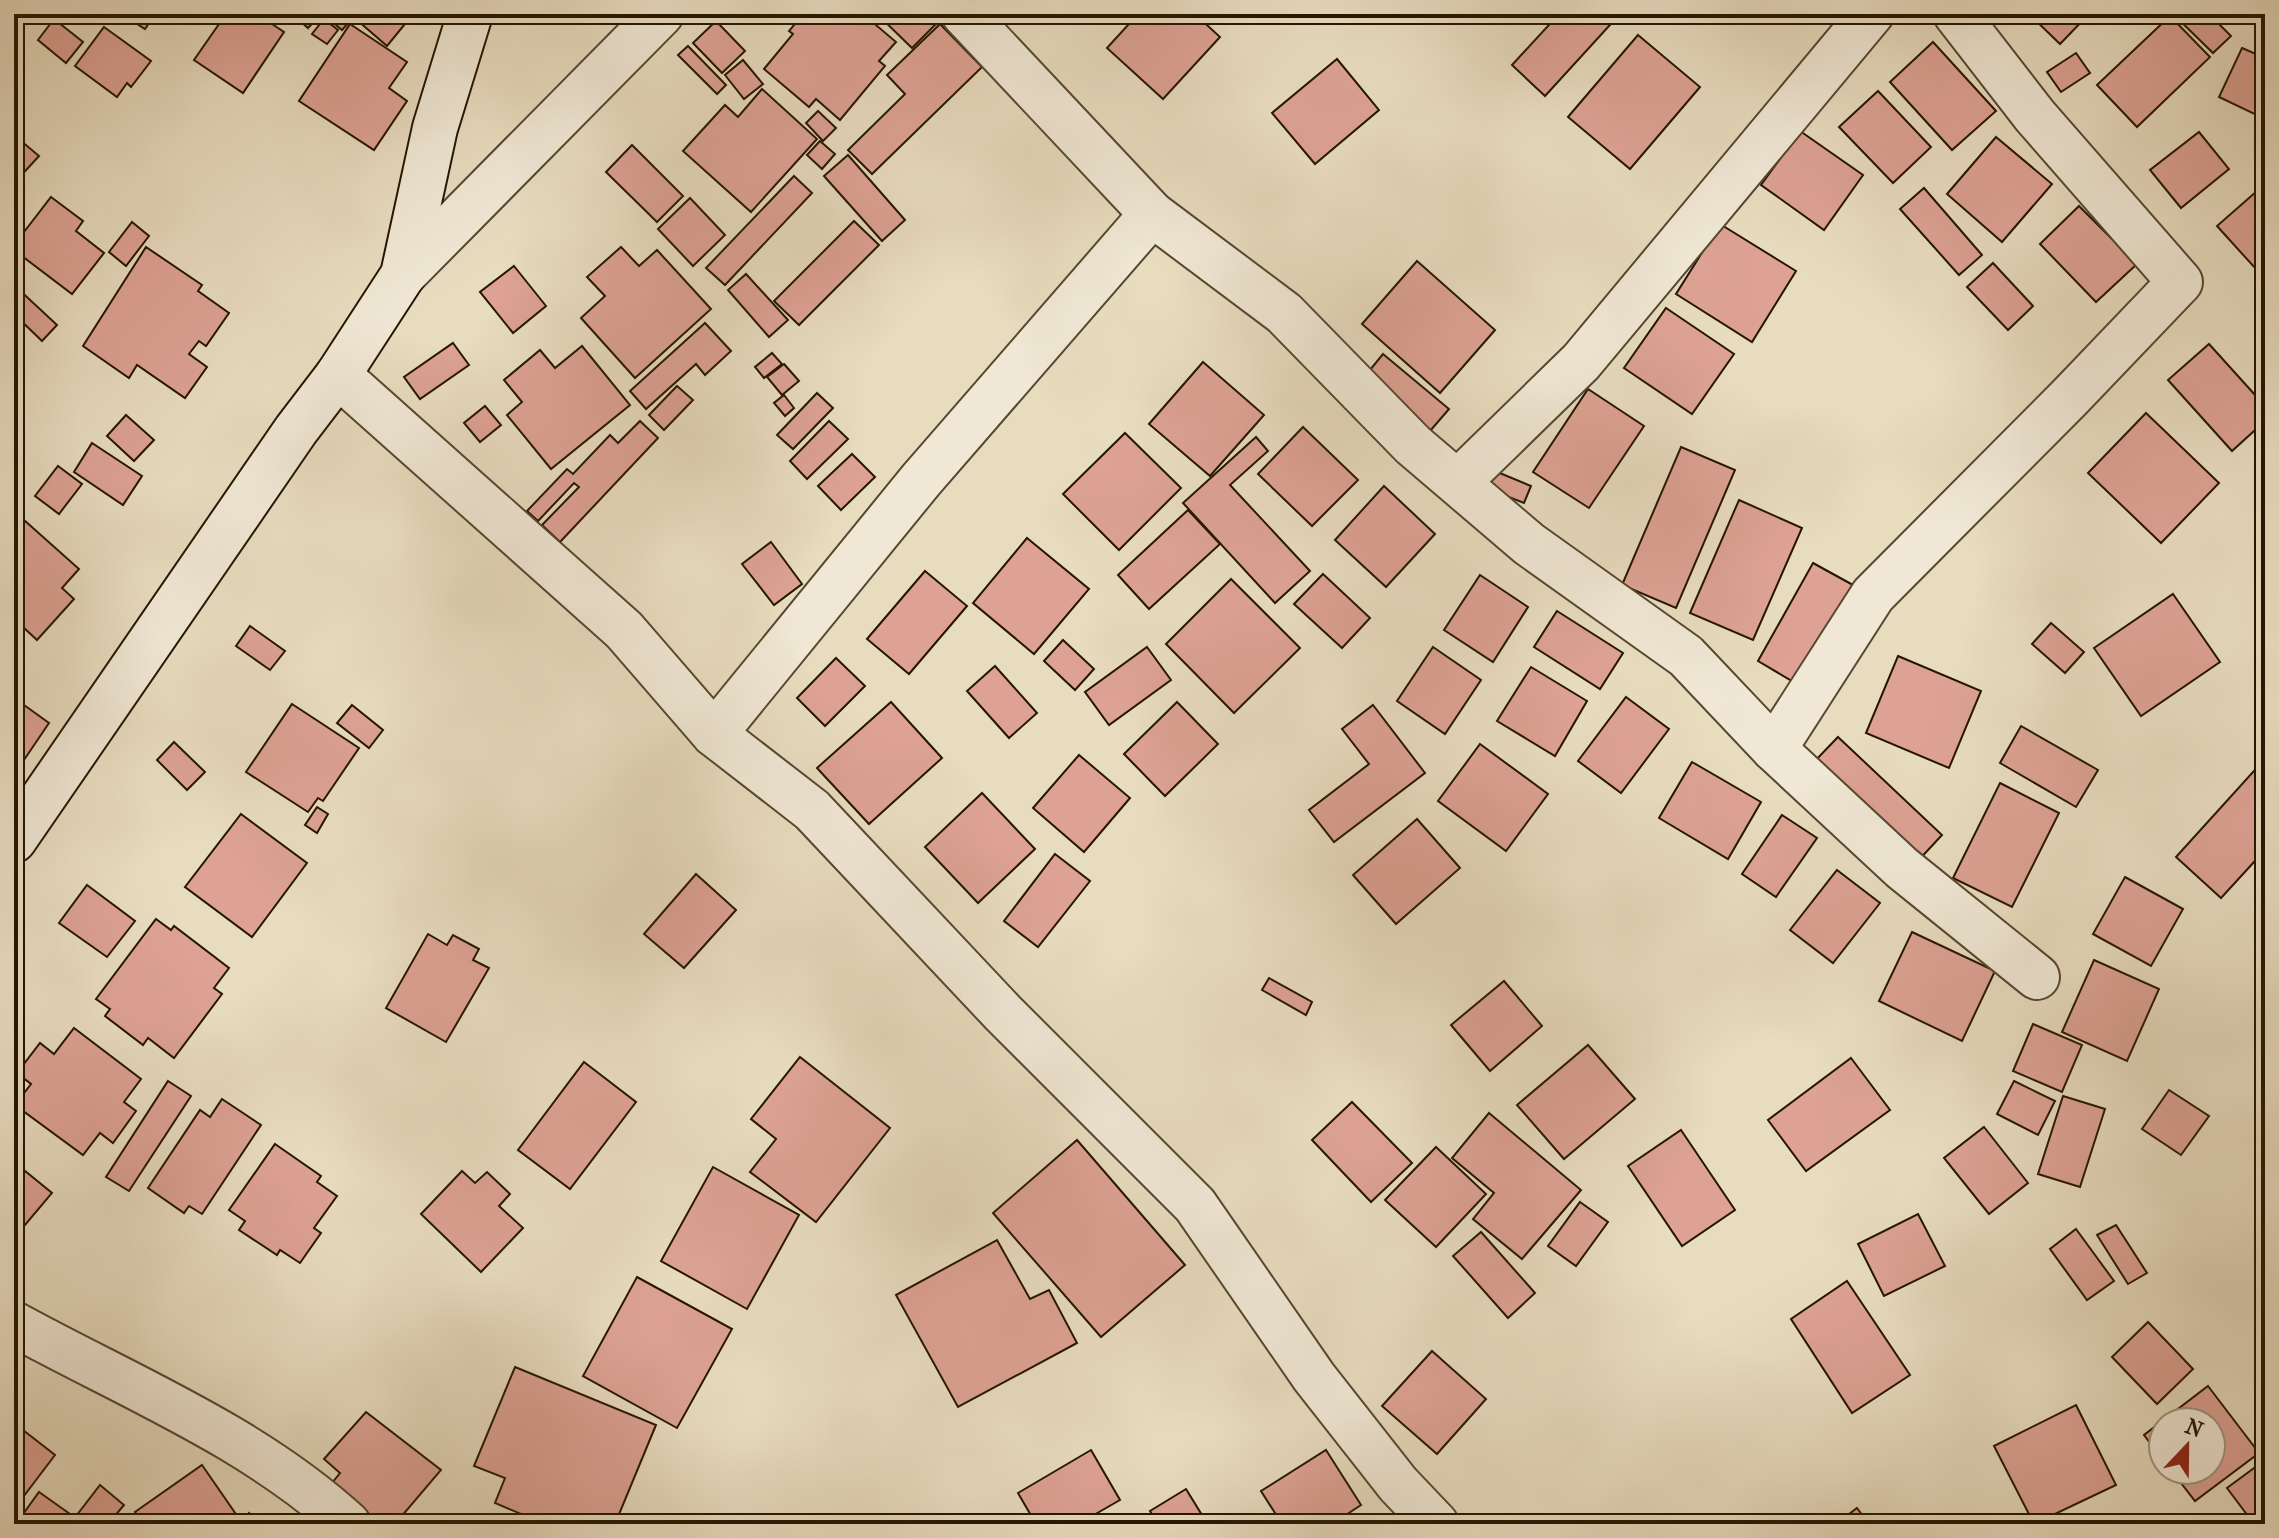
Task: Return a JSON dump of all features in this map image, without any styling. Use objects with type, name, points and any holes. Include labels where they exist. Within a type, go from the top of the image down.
[{"type":"street","points":[[403,275],[435,128],[470,14]]},
{"type":"street","points":[[15,837],[296,430],[338,375],[403,275],[661,14]]},
{"type":"street","points":[[964,14],[1152,214],[1284,313],[1413,445],[1529,544],[1686,656],[1774,749],[1902,868],[2037,977]]},
{"type":"street","points":[[1458,482],[1581,362],[1871,14]]},
{"type":"street","points":[[1774,749],[1873,595],[2180,282],[2035,116],[1956,14]]},
{"type":"street","points":[[714,734],[921,480],[1152,214]]},
{"type":"street","points":[[338,375],[624,630],[714,734],[812,810],[1003,1013],[1195,1205],[1314,1377],[1398,1484],[1436,1524]]},
{"type":"street","points":[[14,1324],[231,1439],[305,1485],[348,1524]]},
{"type":"building","points":[[122,14],[155,14],[145,29]]},
{"type":"building","points":[[226,14],[257,14],[284,32],[243,93],[194,60]]},
{"type":"building","points":[[292,14],[321,14],[308,28]]},
{"type":"building","points":[[323,14],[343,14],[350,21],[342,30]]},
{"type":"building","points":[[350,14],[404,14],[409,19],[387,46]]},
{"type":"building","points":[[803,14],[863,14],[896,42],[879,61],[885,66],[840,120],[816,99],[809,107],[764,69],[793,34],[789,31]]},
{"type":"building","points":[[877,14],[926,14],[936,24],[912,48]]},
{"type":"building","points":[[1138,14],[1195,14],[1220,37],[1163,99],[1107,48]]},
{"type":"building","points":[[1559,14],[1620,14],[1545,96],[1512,65]]},
{"type":"building","points":[[2029,14],[2089,14],[2060,44]]},
{"type":"building","points":[[2173,14],[2209,14],[2231,36],[2213,53]]},
{"type":"building","points":[[2170,16],[2210,57],[2137,127],[2097,85]]},
{"type":"building","points":[[54,19],[83,42],[66,63],[38,40]]},
{"type":"building","points":[[324,19],[338,30],[327,44],[312,34]]},
{"type":"building","points":[[716,21],[745,51],[722,73],[693,43]]},
{"type":"building","points":[[350,24],[407,62],[389,88],[407,101],[374,150],[299,101]]},
{"type":"building","points":[[940,24],[982,67],[872,174],[848,150],[905,94],[887,75]]},
{"type":"building","points":[[104,27],[151,61],[131,87],[127,83],[117,97],[75,66]]},
{"type":"building","points":[[1638,35],[1700,87],[1630,169],[1568,117]]},
{"type":"building","points":[[1933,42],[1996,111],[1952,150],[1890,82]]},
{"type":"building","points":[[688,46],[726,85],[717,94],[678,55]]},
{"type":"building","points":[[2242,48],[2265,58],[2265,119],[2219,97]]},
{"type":"building","points":[[2076,53],[2090,73],[2061,92],[2047,72]]},
{"type":"building","points":[[1337,59],[1379,110],[1315,164],[1272,113]]},
{"type":"building","points":[[743,60],[763,84],[744,99],[725,75]]},
{"type":"building","points":[[762,89],[817,139],[751,212],[683,151],[725,105],[738,117]]},
{"type":"building","points":[[1878,91],[1931,147],[1893,183],[1839,127]]},
{"type":"building","points":[[818,111],[836,128],[823,141],[806,123]]},
{"type":"building","points":[[1800,131],[1863,175],[1824,230],[1761,185]]},
{"type":"building","points":[[2199,132],[2229,169],[2181,208],[2150,170]]},
{"type":"building","points":[[14,135],[39,156],[18,179],[14,176]]},
{"type":"building","points":[[1996,137],[2052,184],[2002,242],[1947,194]]},
{"type":"building","points":[[820,141],[835,154],[822,169],[807,155]]},
{"type":"building","points":[[632,145],[683,196],[657,222],[606,172]]},
{"type":"building","points":[[848,155],[905,220],[882,241],[824,176]]},
{"type":"building","points":[[794,176],[812,193],[725,285],[706,268]]},
{"type":"building","points":[[2265,184],[2265,279],[2217,226]]},
{"type":"building","points":[[1924,188],[1982,255],[1959,275],[1900,209]]},
{"type":"building","points":[[51,197],[83,221],[76,231],[104,253],[72,294],[14,250],[14,245]]},
{"type":"building","points":[[690,198],[725,235],[693,266],[658,229]]},
{"type":"building","points":[[2079,206],[2137,264],[2096,302],[2040,244]]},
{"type":"building","points":[[854,221],[879,245],[799,325],[774,301]]},
{"type":"building","points":[[132,222],[149,236],[126,266],[109,252]]},
{"type":"building","points":[[1720,224],[1796,271],[1752,342],[1676,294]]},
{"type":"building","points":[[146,247],[202,285],[198,291],[229,313],[206,346],[199,341],[189,354],[207,367],[185,398],[137,365],[129,378],[83,346]]},
{"type":"building","points":[[621,247],[639,266],[657,250],[711,309],[635,378],[581,318],[605,296],[587,277]]},
{"type":"building","points":[[1417,261],[1495,330],[1440,393],[1362,324]]},
{"type":"building","points":[[1993,263],[2033,306],[2008,330],[1967,287]]},
{"type":"building","points":[[514,266],[546,306],[513,333],[480,292]]},
{"type":"building","points":[[746,274],[788,320],[769,337],[728,290]]},
{"type":"building","points":[[14,285],[57,325],[42,341],[14,314]]},
{"type":"building","points":[[1666,308],[1734,354],[1692,414],[1624,368]]},
{"type":"building","points":[[705,323],[731,351],[705,375],[696,364],[646,409],[630,391]]},
{"type":"building","points":[[453,343],[469,365],[420,399],[404,377]]},
{"type":"building","points":[[2209,344],[2265,406],[2265,421],[2232,451],[2168,380]]},
{"type":"building","points":[[582,346],[630,405],[551,469],[507,415],[522,402],[504,380],[540,350],[555,368]]},
{"type":"building","points":[[772,353],[782,364],[764,378],[755,367]]},
{"type":"building","points":[[1383,354],[1449,409],[1430,431],[1365,376]]},
{"type":"building","points":[[1203,362],[1264,415],[1210,476],[1149,424]]},
{"type":"building","points":[[784,364],[799,381],[782,395],[767,377]]},
{"type":"building","points":[[677,386],[693,400],[664,430],[649,415]]},
{"type":"building","points":[[1588,389],[1644,426],[1589,508],[1533,472]]},
{"type":"building","points":[[817,393],[833,408],[793,449],[777,435]]},
{"type":"building","points":[[784,395],[794,408],[785,416],[774,403]]},
{"type":"building","points":[[485,406],[501,425],[480,442],[464,423]]},
{"type":"building","points":[[2146,413],[2219,483],[2161,543],[2088,473]]},
{"type":"building","points":[[126,415],[154,440],[134,461],[107,436]]},
{"type":"building","points":[[640,421],[658,438],[560,542],[542,525],[579,487],[574,483],[538,521],[527,511],[567,469],[573,474],[610,435],[618,443]]},
{"type":"building","points":[[829,421],[848,439],[807,479],[790,461]]},
{"type":"building","points":[[1303,427],[1358,480],[1312,526],[1258,474]]},
{"type":"building","points":[[1125,433],[1181,488],[1119,550],[1063,494]]},
{"type":"building","points":[[1256,437],[1268,451],[1230,485],[1310,571],[1275,603],[1183,503]]},
{"type":"building","points":[[92,443],[142,476],[123,505],[74,472]]},
{"type":"building","points":[[1681,447],[1735,470],[1676,608],[1622,585]]},
{"type":"building","points":[[852,454],[875,477],[841,510],[818,486]]},
{"type":"building","points":[[58,466],[82,484],[59,514],[35,496]]},
{"type":"building","points":[[1490,469],[1531,486],[1524,503],[1483,487]]},
{"type":"building","points":[[1384,486],[1435,534],[1386,587],[1335,540]]},
{"type":"building","points":[[1739,500],[1802,528],[1753,640],[1690,613]]},
{"type":"building","points":[[1188,510],[1220,544],[1149,609],[1118,575]]},
{"type":"building","points":[[24,520],[79,569],[62,588],[74,599],[37,640],[24,628],[14,638],[14,529]]},
{"type":"building","points":[[1027,538],[1089,589],[1034,654],[973,603]]},
{"type":"building","points":[[771,542],[802,584],[774,605],[742,564]]},
{"type":"building","points":[[1813,563],[1853,585],[1797,684],[1758,661]]},
{"type":"building","points":[[925,571],[967,606],[909,674],[867,639]]},
{"type":"building","points":[[1323,574],[1370,618],[1342,648],[1294,604]]},
{"type":"building","points":[[1480,575],[1528,607],[1493,662],[1444,630]]},
{"type":"building","points":[[1231,579],[1300,648],[1234,713],[1166,644]]},
{"type":"building","points":[[2173,594],[2220,662],[2141,716],[2094,648]]},
{"type":"building","points":[[1557,611],[1623,653],[1600,689],[1534,647]]},
{"type":"building","points":[[2051,623],[2084,652],[2065,673],[2032,644]]},
{"type":"building","points":[[250,626],[285,651],[270,670],[236,646]]},
{"type":"building","points":[[1063,640],[1094,669],[1075,690],[1044,661]]},
{"type":"building","points":[[1147,647],[1171,680],[1109,725],[1085,692]]},
{"type":"building","points":[[1433,647],[1481,680],[1445,734],[1397,701]]},
{"type":"building","points":[[1898,656],[1981,691],[1949,768],[1866,733]]},
{"type":"building","points":[[836,658],[865,686],[825,726],[797,698]]},
{"type":"building","points":[[995,666],[1037,713],[1009,738],[967,691]]},
{"type":"building","points":[[1531,667],[1587,701],[1555,756],[1497,721]]},
{"type":"building","points":[[1626,697],[1669,729],[1621,793],[1578,761]]},
{"type":"building","points":[[891,702],[942,758],[869,824],[817,768]]},
{"type":"building","points":[[1177,702],[1218,744],[1165,796],[1124,754]]},
{"type":"building","points":[[292,704],[359,748],[323,801],[318,798],[308,812],[246,772]]},
{"type":"building","points":[[24,705],[49,723],[24,760],[14,754],[14,719]]},
{"type":"building","points":[[352,705],[383,730],[369,748],[337,723]]},
{"type":"building","points":[[1373,705],[1425,773],[1334,842],[1309,810],[1369,764],[1342,729]]},
{"type":"building","points":[[2021,726],[2098,770],[2076,807],[2000,763]]},
{"type":"building","points":[[1838,737],[1942,835],[1916,863],[1812,764]]},
{"type":"building","points":[[174,742],[205,772],[187,790],[157,760]]},
{"type":"building","points":[[1480,744],[1548,794],[1506,851],[1438,801]]},
{"type":"building","points":[[1079,755],[1130,798],[1084,852],[1033,808]]},
{"type":"building","points":[[2263,761],[2265,850],[2221,898],[2176,857]]},
{"type":"building","points":[[1692,762],[1761,802],[1728,859],[1659,818]]},
{"type":"building","points":[[2000,783],[2059,813],[2012,907],[1953,878]]},
{"type":"building","points":[[982,793],[1035,849],[978,903],[925,847]]},
{"type":"building","points":[[317,807],[328,814],[317,833],[305,825]]},
{"type":"building","points":[[241,814],[307,863],[252,937],[185,887]]},
{"type":"building","points":[[1782,815],[1817,838],[1776,897],[1742,874]]},
{"type":"building","points":[[1417,819],[1460,868],[1396,924],[1353,875]]},
{"type":"building","points":[[1055,854],[1090,881],[1038,947],[1004,921]]},
{"type":"building","points":[[1837,870],[1880,903],[1833,963],[1790,930]]},
{"type":"building","points":[[696,874],[736,910],[684,968],[644,934]]},
{"type":"building","points":[[2125,877],[2183,909],[2151,966],[2093,934]]},
{"type":"building","points":[[87,885],[135,921],[107,957],[59,923]]},
{"type":"building","points":[[156,919],[171,930],[174,926],[229,968],[214,988],[222,994],[174,1058],[148,1038],[143,1045],[105,1016],[110,1009],[96,999]]},
{"type":"building","points":[[1912,932],[1995,971],[1962,1041],[1879,1001]]},
{"type":"building","points":[[428,934],[447,945],[453,935],[479,949],[473,960],[489,968],[446,1042],[386,1008]]},
{"type":"building","points":[[2094,960],[2159,989],[2127,1061],[2062,1032]]},
{"type":"building","points":[[1269,978],[1312,1002],[1306,1015],[1262,990]]},
{"type":"building","points":[[1504,981],[1542,1026],[1490,1071],[1451,1025]]},
{"type":"building","points":[[2033,1024],[2082,1045],[2062,1092],[2013,1071]]},
{"type":"building","points":[[74,1028],[141,1079],[124,1102],[136,1111],[113,1143],[100,1133],[83,1155],[15,1105],[31,1084],[17,1073],[40,1043],[54,1054]]},
{"type":"building","points":[[1588,1045],[1635,1099],[1564,1159],[1517,1105]]},
{"type":"building","points":[[800,1057],[890,1128],[816,1222],[750,1172],[776,1139],[751,1119]]},
{"type":"building","points":[[1851,1058],[1890,1110],[1806,1171],[1768,1120]]},
{"type":"building","points":[[584,1062],[636,1102],[570,1189],[518,1150]]},
{"type":"building","points":[[168,1081],[191,1096],[129,1191],[106,1177]]},
{"type":"building","points":[[2014,1081],[2055,1101],[2038,1135],[1997,1114]]},
{"type":"building","points":[[2169,1090],[2209,1116],[2181,1155],[2142,1129]]},
{"type":"building","points":[[2063,1096],[2105,1109],[2080,1187],[2038,1174]]},
{"type":"building","points":[[222,1099],[261,1125],[202,1214],[189,1206],[184,1213],[148,1188],[200,1110],[210,1117]]},
{"type":"building","points":[[1352,1102],[1412,1163],[1371,1202],[1312,1140]]},
{"type":"building","points":[[1489,1113],[1581,1190],[1522,1259],[1473,1219],[1494,1193],[1452,1158]]},
{"type":"building","points":[[1984,1127],[2028,1183],[1989,1214],[1944,1158]]},
{"type":"building","points":[[1681,1130],[1735,1210],[1682,1246],[1628,1166]]},
{"type":"building","points":[[1077,1140],[1185,1265],[1101,1337],[993,1213]]},
{"type":"building","points":[[275,1144],[321,1176],[317,1182],[337,1196],[314,1228],[321,1233],[300,1263],[280,1250],[277,1255],[239,1230],[245,1221],[229,1210]]},
{"type":"building","points":[[1436,1147],[1486,1194],[1436,1247],[1385,1200]]},
{"type":"building","points":[[14,1162],[52,1193],[14,1238]]},
{"type":"building","points":[[713,1167],[799,1215],[747,1309],[661,1261]]},
{"type":"building","points":[[462,1171],[475,1183],[487,1172],[510,1194],[499,1206],[523,1228],[481,1272],[421,1214]]},
{"type":"building","points":[[1580,1202],[1608,1222],[1576,1266],[1548,1246]]},
{"type":"building","points":[[1918,1214],[1945,1266],[1884,1296],[1858,1244]]},
{"type":"building","points":[[2116,1225],[2147,1273],[2128,1284],[2097,1235]]},
{"type":"building","points":[[2076,1229],[2114,1281],[2087,1300],[2050,1249]]},
{"type":"building","points":[[1481,1232],[1535,1293],[1508,1318],[1453,1256]]},
{"type":"building","points":[[997,1240],[1030,1299],[1049,1290],[1077,1343],[958,1407],[896,1295]]},
{"type":"building","points":[[637,1277],[732,1329],[677,1428],[583,1376]]},
{"type":"building","points":[[1847,1281],[1910,1375],[1852,1413],[1791,1319]]},
{"type":"building","points":[[2148,1322],[2193,1369],[2157,1404],[2112,1357]]},
{"type":"building","points":[[1432,1351],[1486,1399],[1437,1454],[1382,1406]]},
{"type":"building","points":[[515,1367],[656,1425],[615,1524],[545,1524],[495,1503],[505,1478],[474,1466]]},
{"type":"building","points":[[2208,1386],[2223,1406],[2182,1406]]},
{"type":"building","points":[[2076,1405],[2116,1485],[2034,1524],[1994,1446]]},
{"type":"building","points":[[2227,1411],[2259,1453],[2227,1477]]},
{"type":"building","points":[[366,1412],[441,1470],[395,1524],[381,1524],[332,1483],[340,1473],[324,1459]]},
{"type":"building","points":[[14,1423],[55,1455],[14,1509]]},
{"type":"building","points":[[1091,1450],[1120,1500],[1078,1524],[1036,1524],[1018,1493]]},
{"type":"building","points":[[1326,1450],[1361,1505],[1332,1524],[1282,1524],[1261,1491]]},
{"type":"building","points":[[2265,1460],[2265,1524],[2254,1524],[2227,1488]]},
{"type":"building","points":[[202,1465],[240,1520],[234,1524],[144,1524],[135,1512]]},
{"type":"building","points":[[100,1485],[124,1505],[108,1524],[70,1524]]},
{"type":"building","points":[[2183,1486],[2215,1486],[2195,1501]]},
{"type":"building","points":[[1186,1489],[1205,1520],[1198,1524],[1158,1524],[1150,1511]]},
{"type":"building","points":[[39,1492],[70,1514],[64,1524],[16,1524]]},
{"type":"building","points":[[1857,1508],[1869,1524],[1836,1524]]},
{"type":"building","points":[[249,1513],[264,1524],[241,1524]]}]
